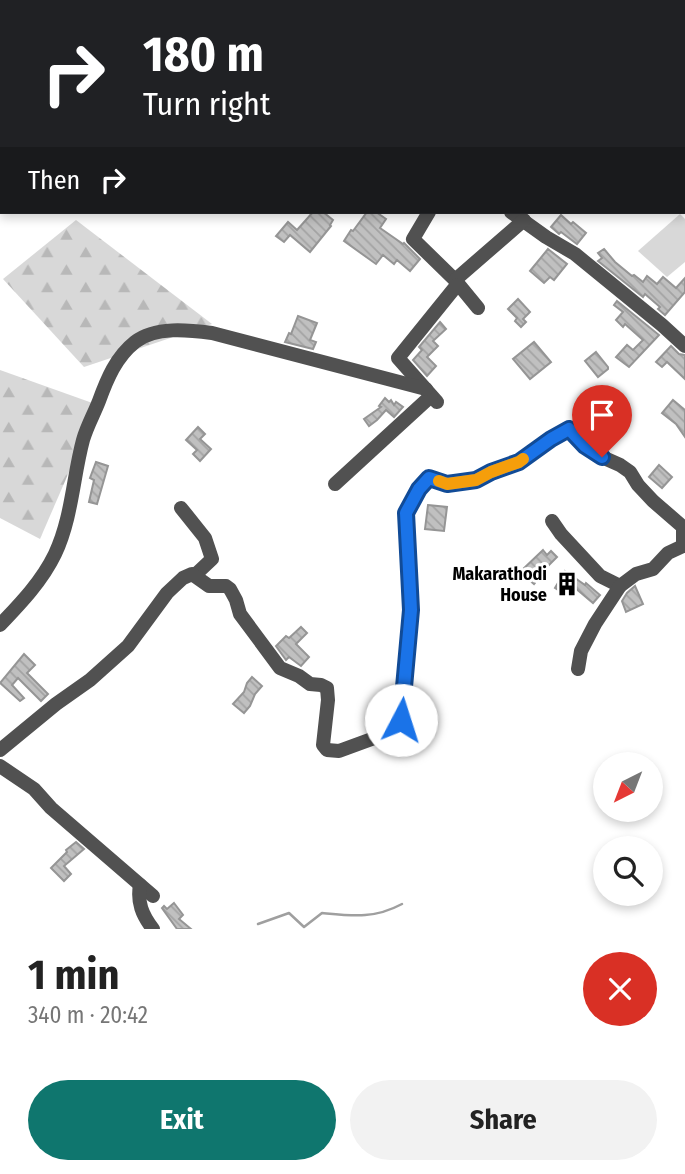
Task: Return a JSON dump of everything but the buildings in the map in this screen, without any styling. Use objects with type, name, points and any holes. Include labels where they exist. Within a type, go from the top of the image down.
[{"type":"street","points":[[428,214],[413,239],[478,308]]},
{"type":"street","points":[[514,214],[575,254],[685,346]]},
{"type":"street","points":[[380,377],[456,283],[524,220]]},
{"type":"street","points":[[0,625],[29,594],[55,553],[69,510],[83,438],[117,361],[136,341],[159,332],[181,330],[212,333],[380,377],[431,396]]},
{"type":"street","points":[[398,358],[431,396]]},
{"type":"street","points":[[335,484],[431,396]]},
{"type":"street","points":[[0,750],[90,680],[128,646],[167,593],[188,575],[195,575],[209,586],[226,586],[230,589],[240,614],[280,668],[310,684],[327,688],[323,745],[327,750],[339,751],[399,729],[411,610],[406,513],[419,489],[429,478],[447,484],[476,480],[519,462],[569,429],[585,446],[629,472],[653,501],[683,527],[684,545],[668,553],[653,569],[636,574],[620,586],[581,651],[578,669]]},
{"type":"street","points":[[181,508],[205,538],[212,559],[195,575]]},
{"type":"street","points":[[552,522],[600,576],[620,586]]},
{"type":"street","points":[[0,766],[34,789],[51,808],[153,896]]},
{"type":"street","points":[[140,885],[138,898],[147,922],[153,929]]},
{"type":"green space","points":[[680,214],[685,219],[685,262],[667,277],[638,251]]},
{"type":"green space","points":[[76,220],[212,324],[84,367],[3,279]]},
{"type":"green space","points":[[0,370],[98,405],[40,539],[0,518]]},
{"type":"waterway","points":[[258,924],[289,913],[304,927],[322,913],[373,914],[402,904]]},
{"type":"slow traffic","points":[[439,481],[447,484],[476,480],[523,459]]},
{"type":"place","name":"Makarathodi House","points":[[567,584]]},
{"type":"route","points":[[401,720],[411,610],[406,513],[419,489],[429,478],[447,484],[476,480],[519,462],[569,429],[585,446],[602,457]]}]
